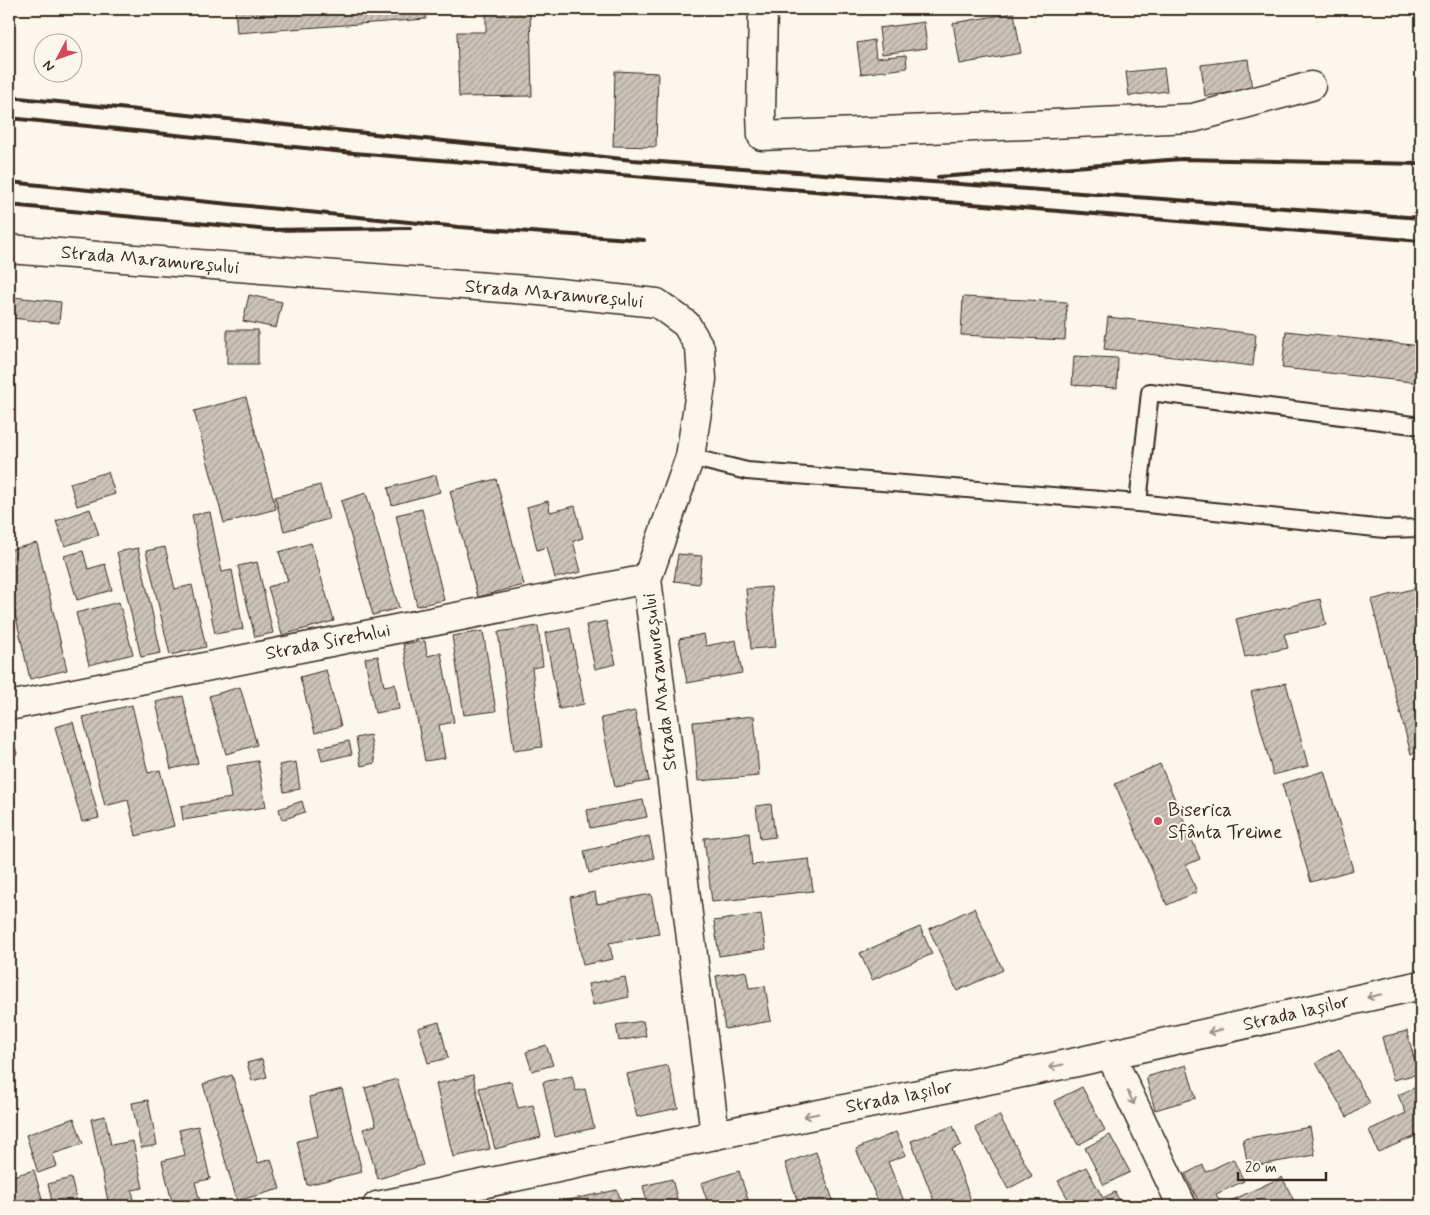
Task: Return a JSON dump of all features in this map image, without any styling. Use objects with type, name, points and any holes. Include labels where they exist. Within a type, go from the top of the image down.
[{"type":"street","points":[[763,9],[762,136],[1194,118],[1311,86]]},
{"type":"street","name":"Strada Maramureșului","points":[[9,249],[539,291],[657,303],[686,324],[700,348],[702,379],[690,457],[647,579],[715,1135]]},
{"type":"street","name":"Strada Siretului","points":[[9,706],[647,579]]},
{"type":"street","name":"Strada Iașilor","points":[[377,1206],[1110,1054],[1421,985]]},
{"type":"street","points":[[1110,1054],[1182,1206]]},
{"type":"lane","points":[[1138,503],[1150,392],[1421,426]]},
{"type":"lane","points":[[690,457],[747,471],[1138,503],[1385,529],[1421,528]]},
{"type":"building","points":[[53,9],[177,9],[177,10]]},
{"type":"building","points":[[235,9],[425,9],[426,19],[237,33]]},
{"type":"building","points":[[486,9],[530,9],[532,96],[459,97],[457,32],[486,32]]},
{"type":"building","points":[[1014,13],[1021,53],[960,64],[953,23]]},
{"type":"building","points":[[924,22],[927,48],[882,54],[879,28]]},
{"type":"building","points":[[874,40],[876,58],[906,55],[907,68],[861,74],[857,43]]},
{"type":"building","points":[[1248,59],[1252,90],[1205,96],[1201,65]]},
{"type":"building","points":[[1164,68],[1167,91],[1129,96],[1126,72]]},
{"type":"building","points":[[615,71],[658,73],[656,147],[613,146]]},
{"type":"building","points":[[249,295],[282,302],[276,328],[243,321]]},
{"type":"building","points":[[13,297],[61,302],[59,323],[11,318]]},
{"type":"building","points":[[963,297],[1067,302],[1065,340],[961,335]]},
{"type":"building","points":[[1108,317],[1256,334],[1253,366],[1104,349]]},
{"type":"building","points":[[227,330],[258,330],[258,364],[227,364]]},
{"type":"building","points":[[1286,331],[1421,346],[1421,383],[1282,368]]},
{"type":"building","points":[[1074,356],[1118,358],[1117,388],[1072,385]]},
{"type":"building","points":[[246,397],[276,509],[224,523],[194,411]]},
{"type":"building","points":[[108,472],[115,494],[77,506],[70,483]]},
{"type":"building","points":[[436,475],[440,492],[392,505],[388,488]]},
{"type":"building","points":[[496,479],[524,585],[478,597],[450,491]]},
{"type":"building","points":[[320,485],[329,519],[284,531],[275,497]]},
{"type":"building","points":[[366,493],[399,608],[373,615],[341,501]]},
{"type":"building","points":[[548,501],[550,512],[575,506],[583,538],[573,541],[581,572],[555,578],[547,547],[537,550],[527,507]]},
{"type":"building","points":[[90,509],[99,535],[65,546],[56,521]]},
{"type":"building","points":[[422,509],[444,600],[417,606],[396,515]]},
{"type":"building","points":[[210,512],[222,572],[232,570],[243,629],[215,634],[192,515]]},
{"type":"building","points":[[37,543],[67,670],[30,679],[9,587],[9,550]]},
{"type":"building","points":[[311,543],[334,621],[282,635],[268,587],[288,581],[279,552]]},
{"type":"building","points":[[165,547],[175,589],[192,585],[206,647],[170,655],[146,551]]},
{"type":"building","points":[[138,548],[161,653],[141,657],[117,552]]},
{"type":"building","points":[[83,551],[88,569],[105,564],[112,590],[77,600],[64,556]]},
{"type":"building","points":[[678,554],[702,556],[699,584],[674,581]]},
{"type":"building","points":[[257,562],[273,633],[255,637],[238,566]]},
{"type":"building","points":[[771,587],[776,647],[751,649],[746,589]]},
{"type":"building","points":[[1420,587],[1421,751],[1411,754],[1371,600]]},
{"type":"building","points":[[1320,599],[1326,625],[1284,634],[1288,648],[1245,657],[1236,619]]},
{"type":"building","points":[[119,602],[133,654],[89,665],[76,613]]},
{"type":"building","points":[[606,621],[616,664],[595,669],[586,625]]},
{"type":"building","points":[[538,626],[543,666],[532,668],[542,747],[514,751],[498,632]]},
{"type":"building","points":[[570,628],[584,704],[559,709],[545,633]]},
{"type":"building","points":[[483,631],[496,711],[464,715],[452,636]]},
{"type":"building","points":[[704,634],[706,646],[736,640],[742,673],[687,683],[679,639]]},
{"type":"building","points":[[425,641],[427,656],[441,653],[454,722],[439,725],[445,758],[425,761],[403,644]]},
{"type":"building","points":[[378,656],[384,686],[395,684],[399,709],[375,713],[365,658]]},
{"type":"building","points":[[326,670],[341,726],[315,733],[300,677]]},
{"type":"building","points":[[1286,683],[1308,766],[1273,775],[1251,692]]},
{"type":"building","points":[[240,687],[257,745],[226,754],[209,696]]},
{"type":"building","points":[[183,696],[198,763],[171,769],[156,702]]},
{"type":"building","points":[[132,705],[148,773],[160,770],[174,826],[136,836],[128,800],[105,806],[83,717]]},
{"type":"building","points":[[635,711],[649,781],[615,787],[601,718]]},
{"type":"building","points":[[754,716],[759,776],[698,781],[693,722]]},
{"type":"building","points":[[73,722],[99,818],[82,822],[55,727]]},
{"type":"building","points":[[9,729],[17,754],[9,756]]},
{"type":"building","points":[[370,735],[375,763],[361,766],[356,738]]},
{"type":"building","points":[[349,741],[352,754],[322,761],[319,748]]},
{"type":"building","points":[[258,761],[266,807],[183,820],[181,806],[231,798],[226,766]]},
{"type":"building","points":[[296,762],[300,789],[284,792],[279,765]]},
{"type":"building","name":"Biserica Sfânta Treime","points":[[1160,764],[1200,859],[1186,865],[1197,892],[1167,905],[1115,784]]},
{"type":"building","points":[[1324,771],[1353,870],[1311,882],[1282,784]]},
{"type":"building","points":[[643,800],[647,817],[590,828],[587,810]]},
{"type":"building","points":[[302,801],[305,812],[282,820],[279,809]]},
{"type":"building","points":[[771,804],[775,837],[760,839],[756,806]]},
{"type":"building","points":[[749,833],[752,865],[809,859],[813,891],[712,902],[704,838]]},
{"type":"building","points":[[649,836],[654,858],[589,873],[584,851]]},
{"type":"building","points":[[595,892],[597,904],[651,894],[659,934],[609,943],[613,959],[583,965],[570,897]]},
{"type":"building","points":[[974,908],[1003,970],[957,991],[929,929]]},
{"type":"building","points":[[761,914],[766,949],[719,956],[714,921]]},
{"type":"building","points":[[920,927],[932,954],[872,980],[860,953]]},
{"type":"building","points":[[746,971],[749,988],[765,986],[771,1021],[725,1029],[716,976]]},
{"type":"building","points":[[625,977],[629,997],[593,1005],[588,984]]},
{"type":"building","points":[[643,1021],[646,1036],[619,1041],[616,1025]]},
{"type":"building","points":[[439,1022],[448,1058],[428,1063],[418,1028]]},
{"type":"building","points":[[1407,1031],[1418,1074],[1393,1080],[1382,1037]]},
{"type":"building","points":[[546,1045],[553,1065],[532,1071],[526,1052]]},
{"type":"building","points":[[1339,1049],[1370,1103],[1347,1117],[1316,1063]]},
{"type":"building","points":[[262,1059],[267,1077],[252,1081],[247,1063]]},
{"type":"building","points":[[668,1065],[678,1108],[637,1117],[627,1074]]},
{"type":"building","points":[[1186,1065],[1196,1098],[1155,1110],[1146,1077]]},
{"type":"building","points":[[232,1075],[258,1163],[271,1159],[280,1189],[237,1201],[203,1084]]},
{"type":"building","points":[[473,1075],[490,1149],[453,1157],[436,1084]]},
{"type":"building","points":[[572,1076],[576,1091],[585,1089],[594,1128],[555,1137],[543,1082]]},
{"type":"building","points":[[397,1079],[423,1165],[378,1179],[363,1129],[376,1125],[365,1088]]},
{"type":"building","points":[[511,1081],[518,1108],[533,1105],[541,1137],[495,1149],[479,1088]]},
{"type":"building","points":[[1421,1085],[1421,1148],[1416,1136],[1378,1152],[1369,1130],[1406,1113],[1398,1095]]},
{"type":"building","points":[[1082,1087],[1105,1130],[1078,1145],[1054,1101]]},
{"type":"building","points":[[342,1089],[362,1172],[307,1185],[297,1141],[318,1136],[309,1097]]},
{"type":"building","points":[[148,1100],[157,1145],[141,1148],[132,1103]]},
{"type":"building","points":[[999,1115],[1032,1176],[1008,1189],[975,1128]]},
{"type":"building","points":[[105,1116],[111,1145],[133,1141],[143,1188],[132,1190],[135,1206],[109,1206],[91,1119]]},
{"type":"building","points":[[74,1118],[83,1144],[53,1154],[57,1166],[38,1173],[26,1135]]},
{"type":"building","points":[[198,1126],[210,1179],[195,1182],[201,1206],[173,1206],[162,1161],[185,1155],[179,1130]]},
{"type":"building","points":[[953,1126],[961,1145],[952,1149],[973,1206],[936,1206],[911,1141]]},
{"type":"building","points":[[1310,1127],[1315,1155],[1248,1167],[1243,1139]]},
{"type":"building","points":[[896,1132],[906,1155],[888,1162],[906,1206],[880,1206],[856,1149]]},
{"type":"building","points":[[1110,1135],[1130,1172],[1104,1185],[1085,1148]]},
{"type":"building","points":[[816,1152],[835,1206],[799,1206],[785,1163]]},
{"type":"building","points":[[1233,1159],[1244,1181],[1216,1194],[1222,1205],[1282,1177],[1296,1205],[1201,1206],[1185,1174],[1203,1165],[1206,1172]]},
{"type":"building","points":[[1086,1167],[1103,1198],[1115,1192],[1122,1206],[1072,1206],[1058,1181]]},
{"type":"building","points":[[34,1170],[44,1206],[9,1206],[9,1177]]},
{"type":"building","points":[[739,1171],[750,1206],[709,1206],[701,1183]]},
{"type":"building","points":[[71,1178],[78,1206],[53,1206],[48,1184]]},
{"type":"building","points":[[672,1179],[679,1206],[648,1206],[643,1186]]},
{"type":"building","points":[[617,1190],[623,1206],[560,1206],[559,1202]]},
{"type":"railway","points":[[9,97],[633,160],[1421,218]]},
{"type":"railway","points":[[9,118],[354,153],[1421,241]]},
{"type":"railway","points":[[938,177],[1182,159],[1421,164]]},
{"type":"railway","points":[[9,182],[459,227],[644,240]]},
{"type":"railway","points":[[9,205],[270,230],[410,228]]},
{"type":"place","name":"Biserica Sfânta Treime","points":[[1158,821]]}]
